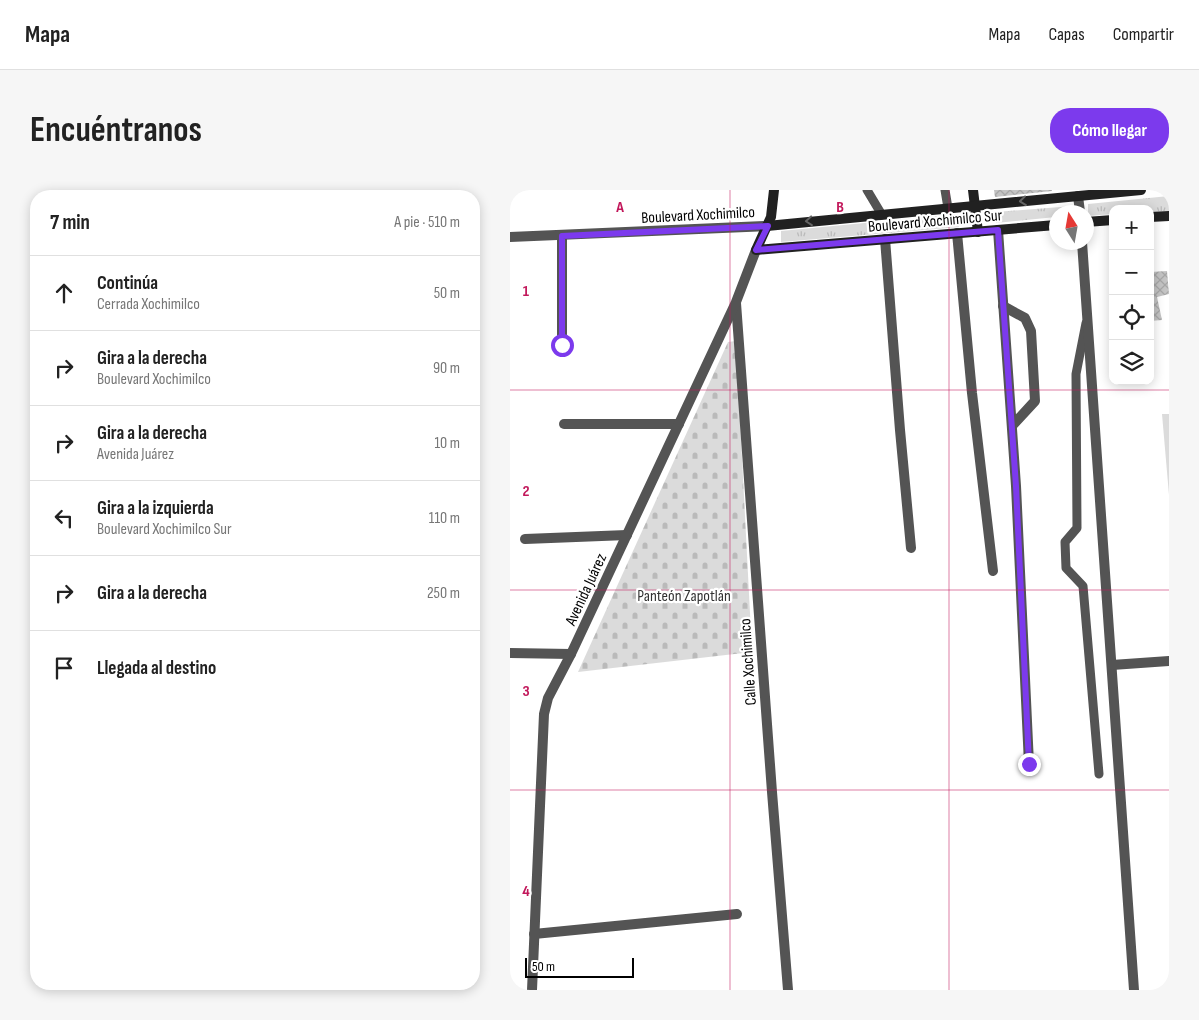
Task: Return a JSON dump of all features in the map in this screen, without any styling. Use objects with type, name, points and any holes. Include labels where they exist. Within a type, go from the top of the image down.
[{"type":"street","name":"Avenida Juárez","points":[[532,990],[544,714],[548,698],[628,534],[736,302],[756,250],[768,226],[774,190]]},
{"type":"street","points":[[973,190],[978,232]]},
{"type":"street","points":[[768,226],[1141,190]]},
{"type":"street","points":[[1078,196],[1079,205]]},
{"type":"street","points":[[1154,217],[1169,216]]},
{"type":"street","points":[[1094,221],[1109,220]]},
{"type":"street","name":"Boulevard Xochimilco","points":[[510,237],[768,226]]},
{"type":"street","name":"Boulevard Xochimilco Sur","points":[[756,250],[1049,226]]},
{"type":"street","points":[[998,230],[1016,486],[1029,764]]},
{"type":"street","points":[[957,233],[972,393],[993,571]]},
{"type":"street","points":[[562,236],[562,345]]},
{"type":"street","points":[[885,239],[911,548]]},
{"type":"street","points":[[1083,250],[1134,990]]},
{"type":"street","name":"Calle Xochimilco","points":[[736,302],[788,990]]},
{"type":"street","points":[[1003,306],[1025,318],[1031,331],[1035,401],[1012,426]]},
{"type":"street","points":[[564,424],[678,424]]},
{"type":"street","points":[[525,539],[628,534]]},
{"type":"street","points":[[510,653],[571,654]]},
{"type":"street","points":[[1112,665],[1169,661]]},
{"type":"street","points":[[534,934],[737,914]]},
{"type":"lane","points":[[867,190],[882,215]]},
{"type":"lane","points":[[946,190],[948,208]]},
{"type":"lane","points":[[1087,315],[1076,374],[1077,528],[1065,542],[1066,568],[1083,586],[1099,774]]},
{"type":"green space","points":[[1169,196],[1169,211],[1154,212],[1154,205],[1109,205],[1109,214],[1094,216],[1094,205],[1088,204]]},
{"type":"green space","points":[[1049,208],[1049,218],[996,223],[995,212]]},
{"type":"green space","points":[[958,214],[959,227],[781,242],[781,231]]},
{"type":"green space","name":"Panteón Zapotlán","points":[[736,341],[752,652],[578,672],[728,342]]},
{"type":"green space","points":[[1162,414],[1169,414],[1169,495]]},
{"type":"building","points":[[994,190],[1052,190],[1052,191],[995,197]]},
{"type":"building","points":[[1167,271],[1169,294],[1157,297],[1162,320],[1154,321],[1154,295],[1154,272]]},
{"type":"route","points":[[562,345],[562,236],[768,226],[756,250],[998,230],[1016,486],[1029,764]]}]
